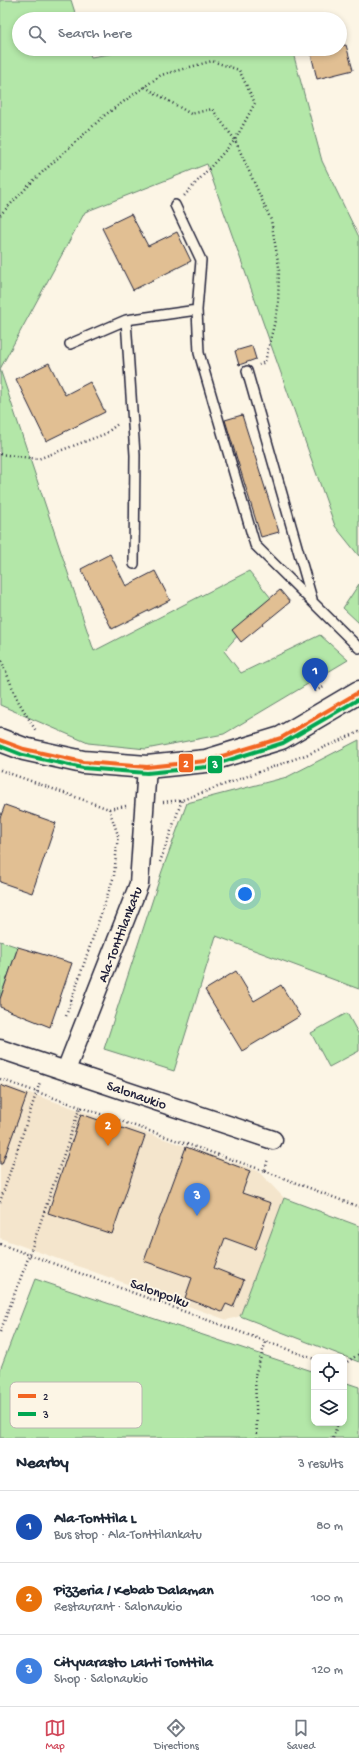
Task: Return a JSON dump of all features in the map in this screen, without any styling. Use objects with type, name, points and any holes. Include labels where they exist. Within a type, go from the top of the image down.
[{"type":"street","points":[[0,740],[24,749],[83,762],[147,768],[206,761],[281,738],[359,692]]},
{"type":"street","name":"Ala-Tonttilankatu","points":[[66,1070],[139,884],[147,768]]},
{"type":"street","name":"Salonaukio","points":[[0,1049],[273,1140]]},
{"type":"lane","points":[[175,205],[201,260],[197,310],[198,352],[255,545],[359,648]]},
{"type":"lane","points":[[70,344],[126,320],[197,310]]},
{"type":"lane","points":[[126,320],[135,455],[134,564]]},
{"type":"lane","points":[[247,371],[312,601]]},
{"type":"path","points":[[0,215],[36,178],[105,115],[161,75],[212,61],[239,70],[255,102],[235,140],[175,205]]},
{"type":"path","points":[[145,86],[191,114],[212,109],[235,140],[271,220],[280,267],[278,308],[266,362],[247,371]]},
{"type":"path","points":[[0,454],[38,459],[105,434],[132,413]]},
{"type":"path","points":[[0,657],[17,699],[49,754]]},
{"type":"path","points":[[63,1022],[114,876],[118,835],[109,809]]},
{"type":"path","points":[[0,1202],[47,1064]]},
{"type":"path","points":[[0,1079],[265,1171],[359,1207]]},
{"type":"path","points":[[0,1332],[29,1256],[80,1107]]},
{"type":"path","points":[[265,1171],[273,1140]]},
{"type":"path","name":"Salonpolku","points":[[0,1244],[29,1256],[311,1358]]},
{"type":"path","points":[[256,1438],[255,1375],[266,1341]]},
{"type":"path","points":[[347,1362],[359,1354]]},
{"type":"path","points":[[333,1438],[337,1426]]},
{"type":"shaded area","points":[[0,1083],[258,1171],[284,1198],[240,1316],[227,1320],[0,1238]]},
{"type":"green space","points":[[0,0],[71,0],[75,12],[12,12],[12,56],[294,56],[322,161],[359,237],[359,556],[335,526],[207,164],[85,212],[0,369]]},
{"type":"green space","points":[[0,369],[94,651],[249,571],[271,598],[224,651],[241,673],[320,635],[348,660],[224,734],[146,749],[88,743],[0,705]]},
{"type":"green space","points":[[359,584],[359,623],[343,608]]},
{"type":"green space","points":[[359,740],[359,989],[216,936],[174,1071],[104,1049],[162,871],[187,803],[287,777]]},
{"type":"green space","points":[[0,941],[18,947],[0,999]]},
{"type":"green space","points":[[347,1013],[359,1035],[359,1051],[329,1067],[311,1033]]},
{"type":"green space","points":[[284,1198],[359,1226],[359,1362],[347,1357],[347,1354],[338,1354],[240,1316]]},
{"type":"green space","points":[[35,1279],[311,1371],[311,1426],[347,1426],[347,1383],[359,1387],[359,1438],[0,1438],[0,1370]]},
{"type":"building","points":[[347,49],[353,70],[317,79],[311,56],[347,56]]},
{"type":"building","points":[[131,214],[148,246],[177,232],[191,261],[133,290],[102,228]]},
{"type":"building","points":[[252,346],[256,359],[239,365],[235,351]]},
{"type":"building","points":[[49,363],[65,395],[90,382],[105,412],[46,441],[16,379]]},
{"type":"building","points":[[242,415],[279,532],[261,537],[225,420]]},
{"type":"building","points":[[110,554],[126,586],[155,571],[170,600],[112,629],[81,569]]},
{"type":"building","points":[[280,590],[290,602],[241,642],[232,630]]},
{"type":"building","points":[[5,805],[56,823],[32,893],[0,882],[0,818]]},
{"type":"building","points":[[18,947],[72,963],[50,1027],[0,1007],[0,999]]},
{"type":"building","points":[[236,971],[254,1001],[281,985],[300,1016],[242,1051],[205,990]]},
{"type":"building","points":[[0,1085],[27,1095],[2,1164],[0,1164]]},
{"type":"building","points":[[81,1114],[145,1136],[112,1234],[48,1213]]},
{"type":"building","points":[[186,1147],[250,1171],[242,1193],[271,1203],[255,1249],[225,1238],[214,1268],[244,1280],[233,1307],[226,1304],[222,1312],[185,1298],[192,1278],[144,1261]]},
{"type":"transit line","name":"2","points":[[0,740],[24,749],[83,762],[147,767],[206,761],[281,738],[359,692]]},
{"type":"transit line","name":"3","points":[[0,746],[23,755],[83,768],[147,773],[207,767],[283,743],[359,699]]},
{"type":"place","name":"Ala-Tonttila L","points":[[315,691]]},
{"type":"place","name":"Pizzeria / Kebab Dalaman","points":[[108,1146]]},
{"type":"place","name":"Cityvarasto Lahti Tonttila","points":[[197,1216]]}]
